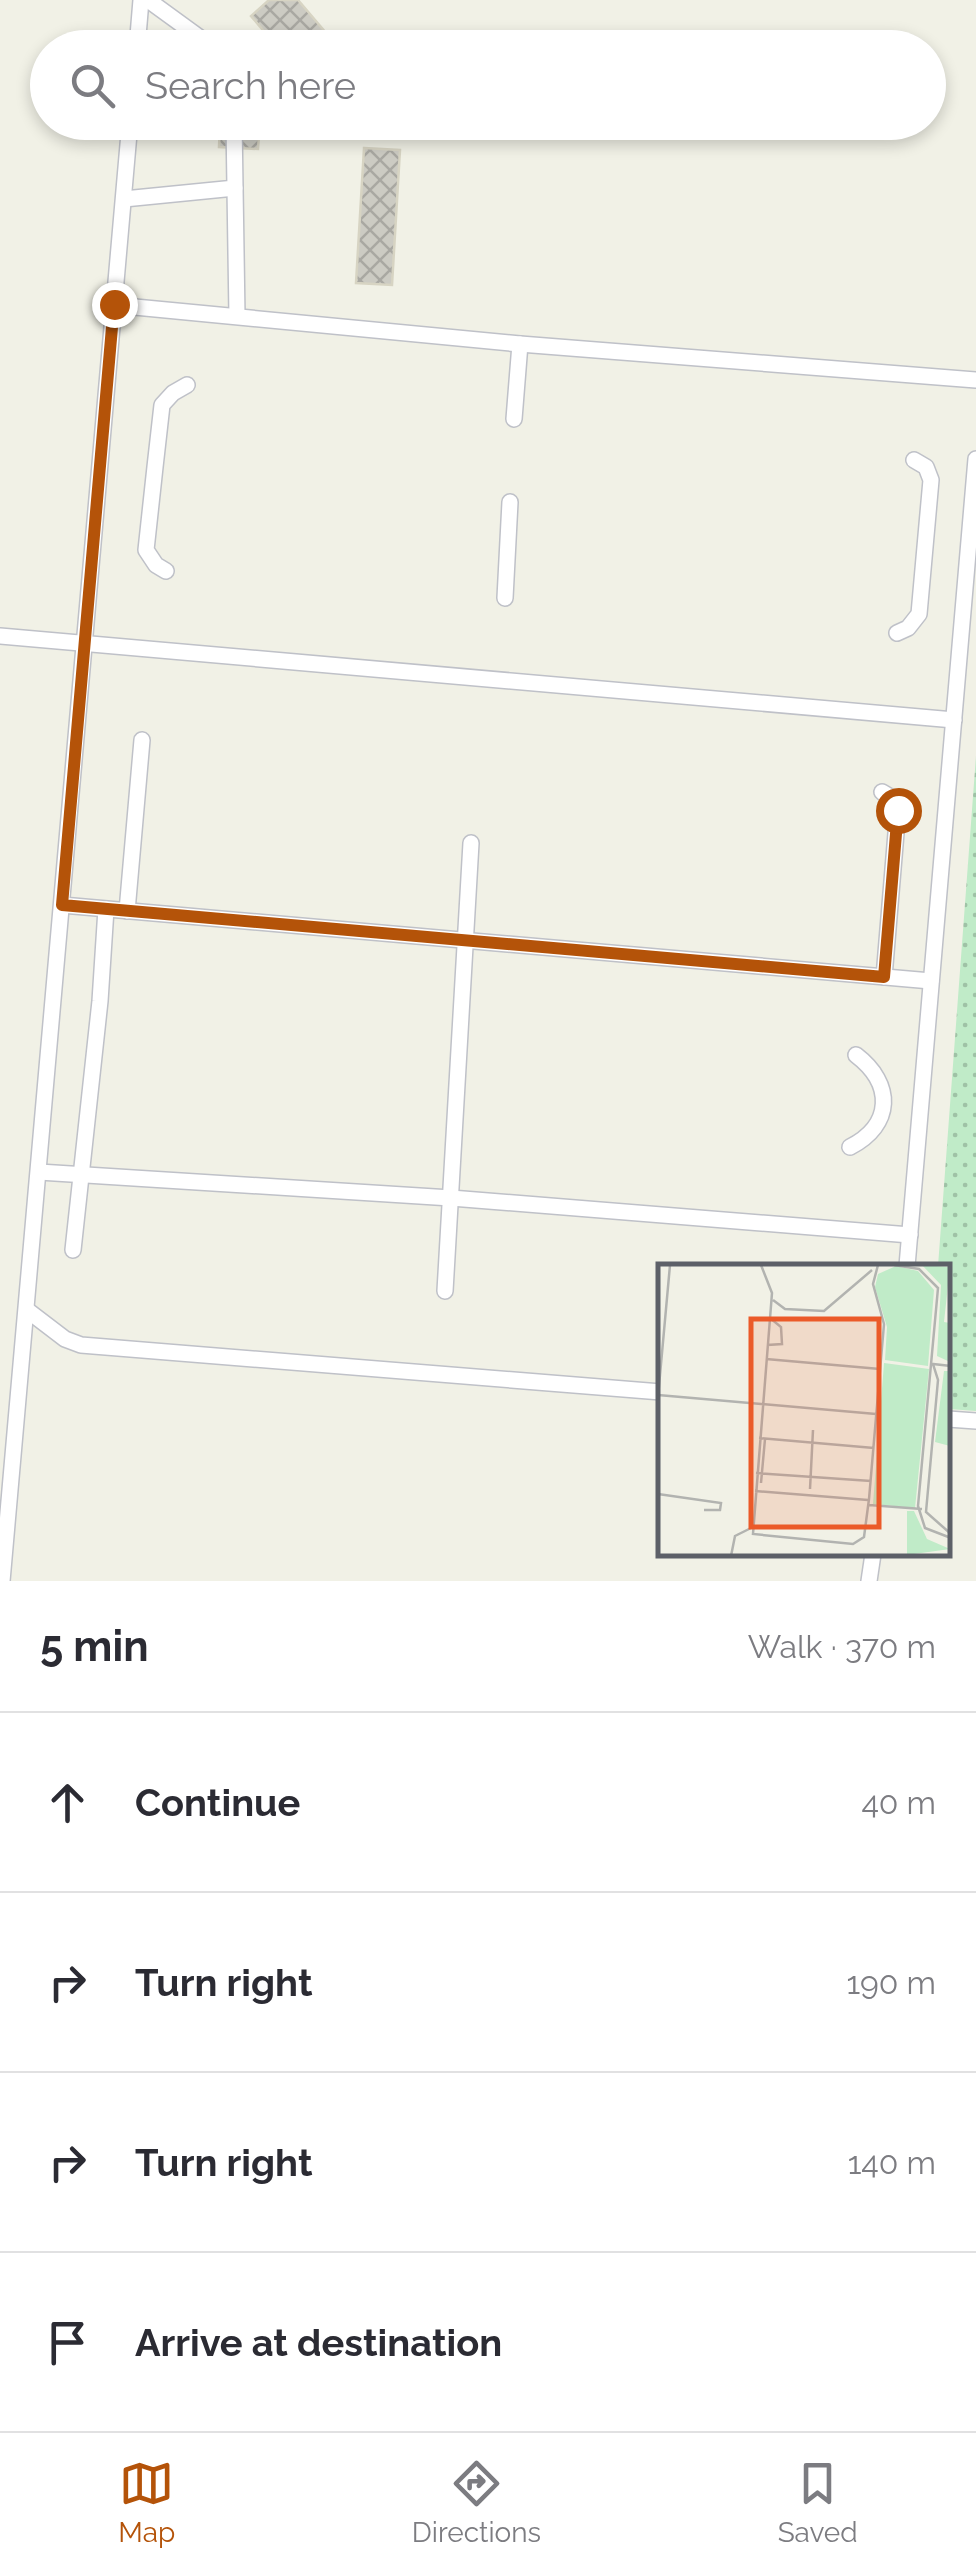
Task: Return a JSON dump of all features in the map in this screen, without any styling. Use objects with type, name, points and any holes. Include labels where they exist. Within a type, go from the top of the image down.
[{"type":"lane","points":[[138,30],[141,0]]},
{"type":"lane","points":[[148,0],[189,30]]},
{"type":"lane","points":[[2,1581],[129,140]]},
{"type":"lane","points":[[234,140],[237,316]]},
{"type":"lane","points":[[124,199],[235,188]]},
{"type":"lane","points":[[114,304],[520,344],[976,380]]},
{"type":"lane","points":[[514,419],[520,344]]},
{"type":"lane","points":[[166,571],[156,565],[146,550],[153,484],[162,405],[173,392],[187,385]]},
{"type":"lane","points":[[897,633],[908,628],[919,614],[931,480],[926,467],[914,460]]},
{"type":"lane","points":[[907,1264],[976,460]]},
{"type":"lane","points":[[505,598],[510,502]]},
{"type":"lane","points":[[0,636],[954,720]]},
{"type":"lane","points":[[128,911],[142,740]]},
{"type":"lane","points":[[882,792],[892,798],[898,810],[884,977]]},
{"type":"lane","points":[[446,1291],[471,843]]},
{"type":"lane","points":[[62,905],[931,981]]},
{"type":"lane","points":[[74,1250],[106,909]]},
{"type":"lane","points":[[850,1148],[865,1140],[876,1127],[884,1095],[879,1079],[856,1056]]},
{"type":"lane","points":[[39,1172],[451,1198],[910,1235]]},
{"type":"lane","points":[[27,1310],[65,1340],[81,1345],[658,1392]]},
{"type":"lane","points":[[951,1419],[976,1421]]},
{"type":"lane","points":[[869,1581],[873,1556]]},
{"type":"green space","points":[[976,756],[976,1411],[951,1409],[951,1264],[938,1264]]},
{"type":"building","points":[[269,0],[298,0],[324,30],[263,30],[251,16]]},
{"type":"building","points":[[219,140],[259,140],[258,149],[219,147]]},
{"type":"building","points":[[364,148],[400,150],[392,285],[356,283]]},
{"type":"route","points":[[114,304],[62,905],[884,977],[898,810]]}]
